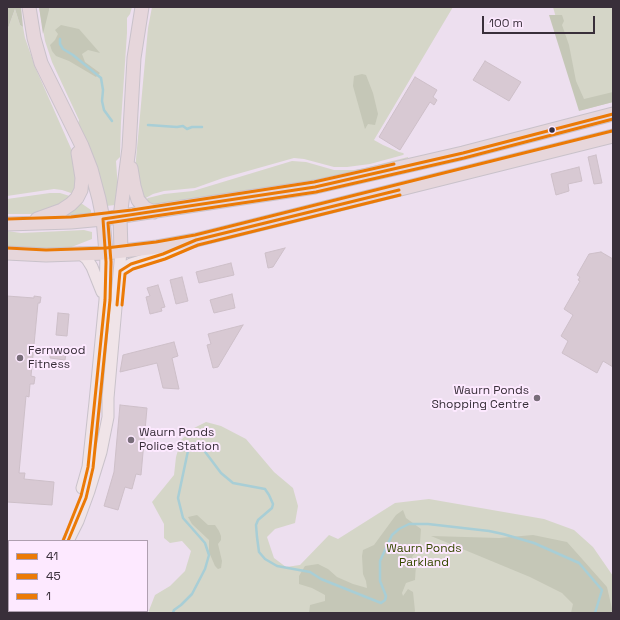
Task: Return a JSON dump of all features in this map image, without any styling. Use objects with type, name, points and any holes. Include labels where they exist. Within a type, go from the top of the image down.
[{"type":"highway","points":[[29,7],[34,38],[41,63],[82,146],[91,169],[103,219],[106,252]]},
{"type":"highway","points":[[121,251],[120,217],[129,148],[134,58],[142,7]]},
{"type":"highway","points":[[11,224],[71,222],[120,217],[315,187],[488,147],[613,114]]},
{"type":"highway","points":[[11,224],[58,212],[71,204],[78,195],[81,187],[82,175],[71,123]]},
{"type":"highway","points":[[7,254],[121,251],[158,247],[196,240],[613,136]]},
{"type":"highway","points":[[488,147],[492,167]]},
{"type":"highway","points":[[129,148],[137,198],[143,206],[154,212]]},
{"type":"main road","points":[[120,271],[131,264],[163,254],[196,240]]},
{"type":"main road","points":[[64,540],[84,506],[101,452],[108,417],[121,251]]},
{"type":"main road","points":[[68,540],[75,520],[88,467],[105,300],[106,252]]},
{"type":"main road","points":[[80,253],[94,269],[105,300]]},
{"type":"main road","points":[[96,388],[109,389]]},
{"type":"green space","points":[[7,7],[21,7],[23,27],[20,25],[15,9],[7,31]]},
{"type":"green space","points":[[39,7],[132,7],[127,18],[120,157],[116,161],[118,189],[115,205],[106,206],[78,124],[79,120],[52,62],[45,41]]},
{"type":"green space","points":[[39,7],[49,7],[43,34]]},
{"type":"green space","points":[[152,7],[453,7],[374,140],[403,153],[403,155],[370,164],[347,167],[334,167],[304,159],[294,158],[223,178],[195,188],[164,191],[153,194],[142,200],[135,170],[148,28]]},
{"type":"green space","points":[[553,7],[613,7],[613,102],[582,110]]},
{"type":"green space","points":[[15,9],[20,25],[23,27],[25,38],[36,69],[73,153],[79,172],[74,194],[54,189],[7,196],[7,31]]},
{"type":"green space","points":[[549,15],[562,15],[564,21],[562,25],[569,45],[576,81],[584,99],[613,92],[613,102],[579,111]]},
{"type":"green space","points":[[61,25],[79,29],[100,53],[88,50],[82,54],[85,62],[100,73],[96,77],[69,61],[56,56],[52,51],[50,45],[58,34],[55,30]]},
{"type":"green space","points":[[362,74],[366,75],[373,93],[378,114],[375,125],[368,124],[365,129],[353,86],[354,76]]},
{"type":"green space","points":[[408,157],[391,165],[311,182],[151,205],[144,201],[148,198],[164,194],[193,191],[292,161],[306,162],[334,170],[354,170]]},
{"type":"green space","points":[[60,193],[73,197],[70,200],[37,214],[7,214],[7,199]]},
{"type":"green space","points":[[78,201],[91,210],[91,214],[62,216]]},
{"type":"green space","points":[[84,230],[92,232],[92,239],[69,248],[7,249],[7,231],[21,233]]},
{"type":"green space","name":"Waurn Ponds Parkland","points":[[206,422],[221,426],[246,439],[274,472],[293,488],[298,506],[295,523],[275,529],[267,537],[274,558],[286,567],[300,565],[329,535],[338,539],[395,503],[429,499],[544,519],[574,530],[593,547],[613,576],[613,613],[148,613],[155,595],[170,586],[185,571],[191,551],[182,541],[170,543],[164,538],[164,524],[152,502],[174,475],[176,457],[181,440],[194,428]]},
{"type":"green space","points":[[403,510],[406,518],[421,529],[420,543],[416,546],[416,552],[412,557],[416,565],[415,580],[406,583],[402,593],[403,596],[408,589],[413,592],[414,613],[309,613],[310,605],[325,601],[325,595],[312,588],[299,584],[299,576],[305,566],[318,564],[328,569],[337,577],[367,588],[363,574],[363,550],[374,545],[396,515]]},
{"type":"green space","points":[[197,515],[208,525],[215,525],[219,531],[221,536],[221,540],[218,544],[222,561],[221,568],[218,569],[215,566],[209,552],[209,540],[192,524],[188,517]]},
{"type":"green space","points":[[533,535],[567,542],[607,587],[613,613],[571,613],[573,604],[562,593],[530,577],[431,536],[499,538]]},
{"type":"green space","points":[[7,559],[8,612],[14,612],[7,613]]},
{"type":"building","points":[[485,61],[521,82],[509,101],[473,80]]},
{"type":"building","points":[[415,77],[437,90],[433,97],[437,100],[434,105],[430,102],[400,150],[379,137]]},
{"type":"building","points":[[596,155],[602,183],[594,184],[588,157]]},
{"type":"building","points":[[579,167],[582,181],[568,184],[569,191],[556,195],[551,174]]},
{"type":"building","points":[[285,248],[273,267],[268,268],[265,253]]},
{"type":"building","points":[[601,252],[613,259],[613,367],[603,361],[597,373],[562,353],[568,341],[561,336],[573,315],[564,309],[580,281],[578,280],[580,277],[577,275],[589,254]]},
{"type":"building","points":[[231,263],[234,275],[199,283],[196,272]]},
{"type":"building","points":[[182,277],[188,301],[176,304],[170,280]]},
{"type":"building","points":[[158,285],[165,307],[161,308],[162,311],[150,314],[146,297],[150,296],[147,288]]},
{"type":"building","points":[[232,294],[235,308],[214,313],[210,300]]},
{"type":"building","points":[[7,296],[34,298],[34,296],[41,297],[40,303],[38,303],[31,376],[35,377],[34,384],[30,384],[29,397],[26,396],[19,473],[25,473],[24,479],[54,482],[52,505],[7,502]]},
{"type":"building","points":[[58,313],[69,314],[67,336],[56,335]]},
{"type":"building","points":[[243,325],[218,367],[213,368],[207,345],[211,344],[208,334]]},
{"type":"building","points":[[174,342],[178,356],[172,358],[179,389],[163,388],[157,363],[120,372],[123,355]]},
{"type":"building","points":[[50,352],[66,354],[65,360],[50,358]]},
{"type":"building","name":"Waurn Ponds Police Station","points":[[120,405],[147,408],[141,475],[136,474],[132,489],[125,487],[118,510],[104,506],[114,472]]},
{"type":"waterway","points":[[60,39],[60,44],[63,49],[73,55],[101,78],[104,110],[112,121]]},
{"type":"waterway","points":[[148,125],[183,126],[187,129],[192,127],[202,127]]},
{"type":"waterway","points":[[173,613],[174,610],[192,594],[205,569],[209,555],[205,543],[183,518],[178,498],[189,446],[195,443],[200,445],[221,473],[233,483],[265,489],[273,504],[272,508],[258,520],[256,525],[259,552],[265,559],[277,566],[310,572],[321,579],[381,603],[385,600],[386,596],[380,581],[380,561],[392,535],[399,529],[409,524],[428,524],[489,531],[534,543],[579,563],[602,590],[595,613]]},
{"type":"transit line","name":"41","points":[[63,540],[81,496],[88,467],[105,300],[106,262],[103,219],[315,187],[463,153],[613,114]]},
{"type":"transit line","name":"45","points":[[68,540],[86,498],[93,468],[110,300],[111,262],[108,223],[316,192],[464,158],[613,119]]},
{"type":"transit line","name":"1","points":[[7,248],[46,250],[106,248],[156,242],[195,235],[612,131]]},
{"type":"transit line","name":"1","points":[[7,219],[71,217],[132,210],[314,182],[394,164]]},
{"type":"transit line","name":"41","points":[[117,305],[120,271],[131,264],[163,254],[196,240],[399,190]]},
{"type":"transit line","name":"45","points":[[122,305],[125,274],[133,269],[165,259],[198,245],[400,195]]},
{"type":"place","name":"Fernwood Fitness","points":[[20,358]]},
{"type":"place","name":"Waurn Ponds Shopping Centre","points":[[537,398]]},
{"type":"place","name":"Waurn Ponds Police Station","points":[[131,440]]}]
